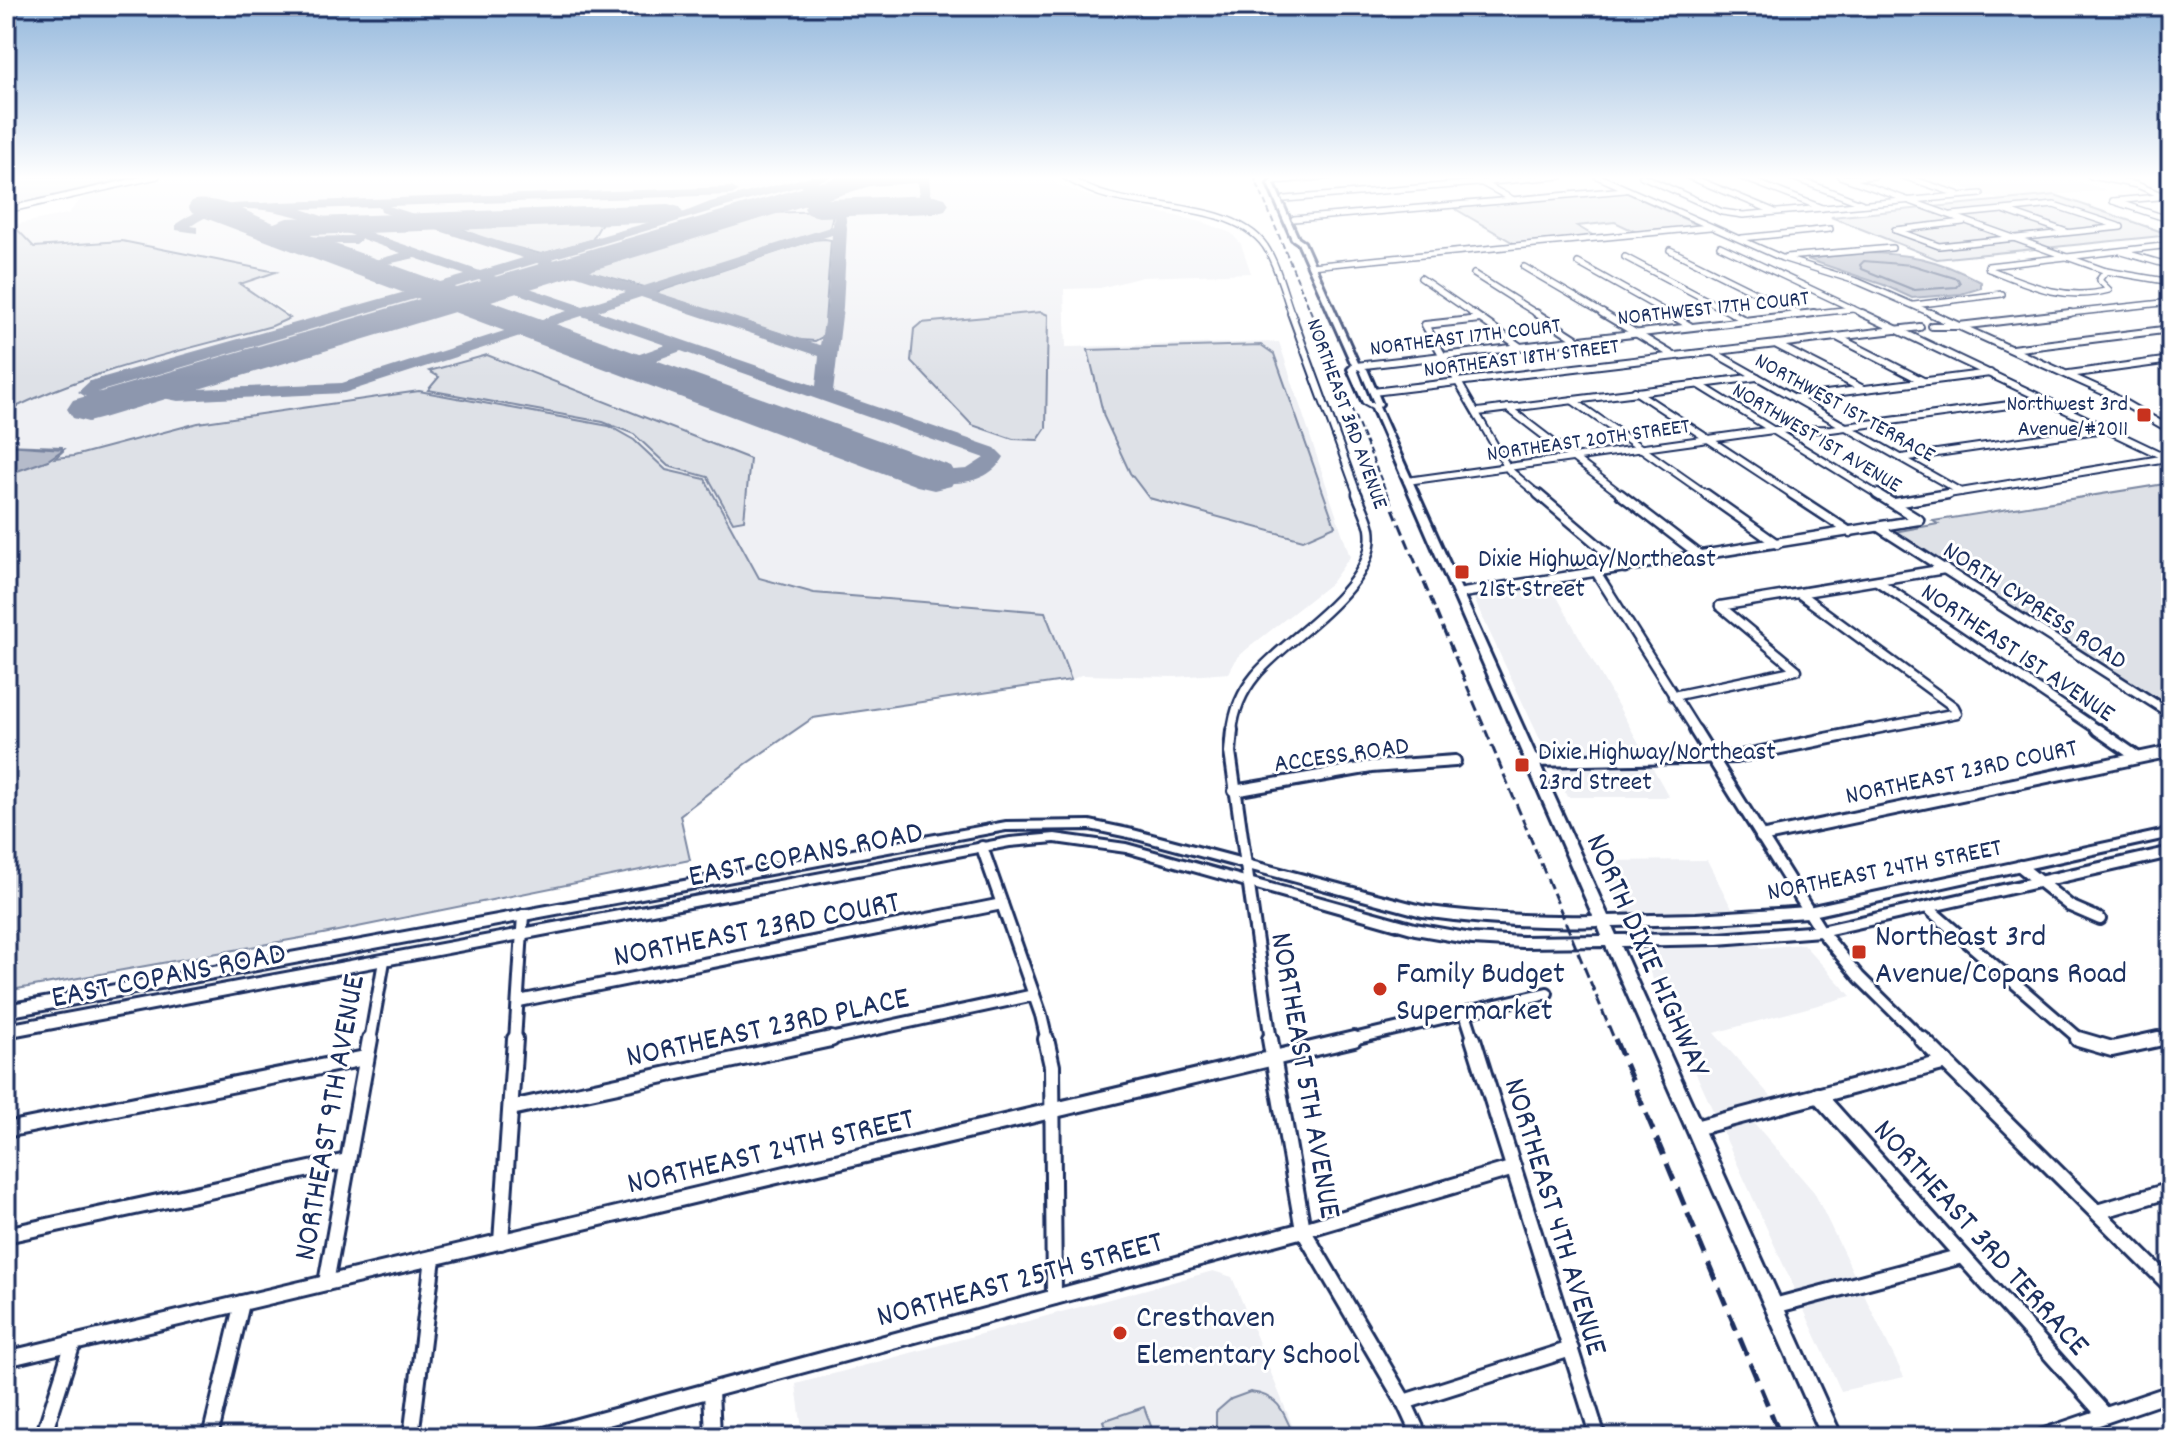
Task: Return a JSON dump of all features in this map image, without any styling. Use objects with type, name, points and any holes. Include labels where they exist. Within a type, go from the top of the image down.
[{"type":"main road","name":"NORTH DIXIE HIGHWAY","points":[[1302,243],[1356,366],[1363,369],[1378,404],[1375,407]]},
{"type":"main road","name":"NORTH DIXIE HIGHWAY","points":[[1356,366],[1352,369],[1367,403],[1375,407],[1832,1437]]},
{"type":"main road","name":"EAST COPANS ROAD","points":[[6,1011],[1006,826],[1090,825],[1422,911],[1512,921],[1603,922]]},
{"type":"main road","name":"NORTHEAST 24TH STREET","points":[[1603,922],[1808,912],[2171,833]]},
{"type":"main road","name":"EAST COPANS ROAD","points":[[6,1031],[982,847],[1055,838],[1126,848],[1415,929],[1469,938],[1522,942],[1612,941]]},
{"type":"main road","name":"NORTHEAST 24TH STREET","points":[[1612,941],[1718,939],[1821,931],[2171,852]]},
{"type":"street","name":"NORTHEAST 3RD AVENUE","points":[[1234,791],[1230,752],[1239,700],[1263,663],[1352,584],[1365,565],[1372,545],[1370,530],[1341,444],[1262,243]]},
{"type":"street","points":[[1311,266],[1528,243]]},
{"type":"street","points":[[1750,243],[1782,258],[1859,282],[1959,326],[2066,374],[2143,412],[2171,430]]},
{"type":"street","points":[[1932,243],[1939,246],[1968,243]]},
{"type":"street","points":[[2026,243],[2106,271],[2171,282]]},
{"type":"street","points":[[2106,271],[2099,280],[2109,290],[2062,296],[1989,269],[1988,266],[2171,245]]},
{"type":"street","points":[[1720,246],[2167,458],[1895,503]]},
{"type":"street","points":[[1782,258],[1892,248]]},
{"type":"street","points":[[1670,250],[1801,315]]},
{"type":"street","points":[[2118,251],[2171,266]]},
{"type":"street","points":[[1625,257],[1746,321]]},
{"type":"street","points":[[1578,263],[1691,327]]},
{"type":"street","points":[[1524,267],[1674,356]]},
{"type":"street","points":[[1474,274],[1578,340]]},
{"type":"street","points":[[1421,278],[1519,346]]},
{"type":"street","points":[[1911,305],[2002,294]]},
{"type":"street","points":[[1932,326],[1959,326],[2171,302]]},
{"type":"street","name":"NORTHWEST 17TH COURT","points":[[1578,340],[1853,309]]},
{"type":"street","points":[[1480,319],[1425,325],[1508,467],[1625,568]]},
{"type":"street","name":"NORTHEAST 18TH STREET","points":[[1373,392],[1920,327]]},
{"type":"street","points":[[2010,349],[2171,329]]},
{"type":"street","points":[[1837,337],[1924,381]]},
{"type":"street","name":"NORTHEAST 17TH COURT","points":[[1356,366],[1578,340]]},
{"type":"street","points":[[1777,345],[1863,389]]},
{"type":"street","name":"NORTHWEST 1ST TERRACE","points":[[1713,352],[1961,492]]},
{"type":"street","points":[[2066,374],[2171,360]]},
{"type":"street","points":[[1795,398],[1990,373]]},
{"type":"street","points":[[1478,412],[1757,377]]},
{"type":"street","name":"NORTHWEST 1ST AVENUE","points":[[1698,384],[1919,520],[1880,528]]},
{"type":"street","points":[[1635,391],[1850,532]]},
{"type":"street","points":[[1572,400],[1777,544]]},
{"type":"street","name":"NORTHEAST 20TH STREET","points":[[1407,481],[1773,430],[1845,427],[2046,400]]},
{"type":"street","points":[[1508,408],[1701,556]]},
{"type":"street","points":[[1902,458],[2106,428]]},
{"type":"street","points":[[1457,594],[1880,528]]},
{"type":"street","name":"NORTH CYPRESS ROAD","points":[[1880,528],[2171,714]]},
{"type":"street","points":[[1673,696],[1797,670],[1720,606],[1945,569]]},
{"type":"street","points":[[1596,572],[1821,931],[1859,977],[2171,1286]]},
{"type":"street","name":"NORTHEAST 1ST AVENUE","points":[[1877,581],[2137,757]]},
{"type":"street","points":[[1532,761],[1736,757],[1957,713],[1954,707],[1800,594]]},
{"type":"street","name":"NORTHEAST 23RD COURT","points":[[1761,837],[2171,751]]},
{"type":"street","name":"ACCESS ROAD","points":[[1234,791],[1371,767],[1455,761]]},
{"type":"street","name":"NORTHEAST 5TH AVENUE","points":[[1234,791],[1273,1058],[1303,1230],[1404,1402],[1420,1437]]},
{"type":"street","points":[[982,847],[1048,1044],[1054,1110],[1054,1297]]},
{"type":"street","points":[[2020,866],[2070,906],[2100,919]]},
{"type":"street","name":"NORTHEAST 23RD COURT","points":[[519,1001],[1002,904]]},
{"type":"street","points":[[1929,909],[2076,1038],[2092,1048],[2110,1052],[2171,1035]]},
{"type":"street","points":[[501,1242],[523,915]]},
{"type":"street","name":"NORTHEAST 9TH AVENUE","points":[[326,1283],[384,961]]},
{"type":"street","name":"NORTHEAST 24TH STREET","points":[[6,1359],[1547,993]]},
{"type":"street","name":"NORTHEAST 23RD PLACE","points":[[511,1108],[1034,995]]},
{"type":"street","name":"NORTHEAST 4TH AVENUE","points":[[1465,1013],[1598,1437]]},
{"type":"street","points":[[6,1130],[365,1058]]},
{"type":"street","points":[[1695,1128],[1946,1062]]},
{"type":"street","name":"NORTHEAST 3RD TERRACE","points":[[1818,1095],[2105,1415]]},
{"type":"street","points":[[6,1235],[347,1161]]},
{"type":"street","name":"NORTHEAST 25TH STREET","points":[[545,1436],[1303,1230],[1514,1168]]},
{"type":"street","points":[[2097,1212],[2171,1190]]},
{"type":"street","points":[[1774,1306],[1962,1256]]},
{"type":"street","points":[[411,1437],[433,1258]]},
{"type":"street","points":[[210,1437],[242,1303]]},
{"type":"street","points":[[43,1437],[73,1343]]},
{"type":"street","points":[[1404,1402],[1571,1349]]},
{"type":"street","points":[[711,1390],[713,1437]]},
{"type":"street","points":[[2042,1437],[2171,1393]]},
{"type":"shaded area","points":[[6,243],[31,243],[34,247],[134,243],[276,272],[240,284],[290,318],[272,326],[103,373],[6,412]]},
{"type":"shaded area","points":[[31,243],[88,243],[34,247]]},
{"type":"shaded area","points":[[133,243],[1240,243],[1251,273],[1142,277],[1100,288],[1064,289],[1066,347],[1279,342],[1350,557],[1331,583],[1247,649],[1237,658],[1229,673],[1176,677],[1081,675],[1071,680],[1045,612],[814,593],[759,578],[705,479],[666,470],[634,440],[419,391],[198,423],[74,456],[52,458],[52,446],[6,445],[6,412],[15,406],[86,379],[289,314],[239,284],[274,273]]},
{"type":"shaded area","points":[[500,243],[580,243],[541,254]]},
{"type":"shaded area","points":[[671,243],[786,243],[648,288],[584,270]]},
{"type":"shaded area","points":[[803,243],[831,243],[824,336],[815,341],[800,340],[654,293]]},
{"type":"shaded area","points":[[1897,243],[2090,243],[1937,259]]},
{"type":"shaded area","points":[[1041,312],[1048,315],[1046,428],[1038,440],[1013,439],[972,425],[911,361],[914,329],[921,323]]},
{"type":"shaded area","points":[[1261,345],[1274,354],[1335,526],[1303,540],[1149,498],[1130,473],[1104,417],[1088,350]]},
{"type":"shaded area","points":[[487,355],[750,459],[744,520],[733,522],[708,477],[668,466],[634,434],[603,422],[428,390],[439,377],[429,371]]},
{"type":"shaded area","points":[[419,391],[609,426],[634,440],[666,470],[705,479],[759,578],[814,593],[1045,612],[1071,680],[813,718],[680,815],[690,860],[323,934],[6,991],[6,445],[62,447],[63,451],[55,458],[74,456],[198,423]]},
{"type":"shaded area","points":[[2171,483],[2171,707],[1894,532],[1938,524],[1933,521]]},
{"type":"shaded area","points":[[1551,586],[1669,797],[1567,797],[1473,597]]},
{"type":"shaded area","points":[[1707,860],[1730,905],[1761,948],[1803,944],[1851,996],[1714,1033],[1773,1099],[1741,1108],[1814,1192],[1904,1377],[1841,1391],[1599,861]]},
{"type":"shaded area","name":"Cresthaven Elementary School","points":[[1213,1271],[1232,1277],[1297,1437],[803,1437],[796,1384]]},
{"type":"shaded area","points":[[1250,1392],[1268,1397],[1279,1406],[1294,1437],[1216,1437],[1216,1412],[1231,1399]]},
{"type":"shaded area","points":[[1144,1407],[1155,1437],[1108,1437],[1103,1421]]},
{"type":"water","points":[[1858,253],[1892,254],[1936,262],[1981,282],[1981,288],[1961,294],[1912,298],[1884,285],[1807,259]]},
{"type":"water","points":[[6,445],[64,449],[48,460],[6,475]]},
{"type":"taxiway","points":[[387,243],[416,253]]},
{"type":"taxiway","points":[[490,243],[537,259]]},
{"type":"taxiway","points":[[537,259],[591,243]]},
{"type":"taxiway","points":[[641,292],[792,243]]},
{"type":"taxiway","points":[[827,353],[835,307],[838,243]]},
{"type":"taxiway","points":[[365,267],[416,253]]},
{"type":"taxiway","points":[[416,253],[479,275]]},
{"type":"taxiway","points":[[479,275],[537,259]]},
{"type":"taxiway","points":[[537,259],[641,292]]},
{"type":"taxiway","points":[[136,394],[100,400],[87,392],[96,385],[479,275]]},
{"type":"taxiway","points":[[479,275],[582,311]]},
{"type":"taxiway","points":[[582,311],[641,292]]},
{"type":"taxiway","points":[[641,292],[827,353]]},
{"type":"taxiway","points":[[181,381],[168,386],[164,393],[178,396],[344,388],[582,311]]},
{"type":"taxiway","points":[[582,311],[681,345]]},
{"type":"taxiway","points":[[629,364],[681,345]]},
{"type":"taxiway","points":[[681,345],[988,452],[994,457],[977,473],[934,476]]},
{"type":"taxiway","points":[[824,394],[827,353]]},
{"type":"runway","points":[[302,243],[456,300]]},
{"type":"runway","points":[[456,300],[646,243]]},
{"type":"runway","points":[[88,409],[456,300]]},
{"type":"runway","points":[[456,300],[934,476]]},
{"type":"railway","points":[[1282,243],[1388,496]]},
{"type":"railway","points":[[1387,494],[1615,1041]]},
{"type":"railway","points":[[1615,1039],[1781,1437]]},
{"type":"place","name":"Northwest 3rd Avenue/#2011","points":[[2144,415]]},
{"type":"place","name":"Dixie Highway/Northeast 21st Street","points":[[1462,572]]},
{"type":"place","name":"Dixie Highway/Northeast 23rd Street","points":[[1522,765]]},
{"type":"place","name":"Northeast 3rd Avenue/Copans Road","points":[[1859,952]]},
{"type":"place","name":"Family Budget Supermarket","points":[[1380,989]]},
{"type":"place","name":"Cresthaven Elementary School","points":[[1120,1333]]}]
